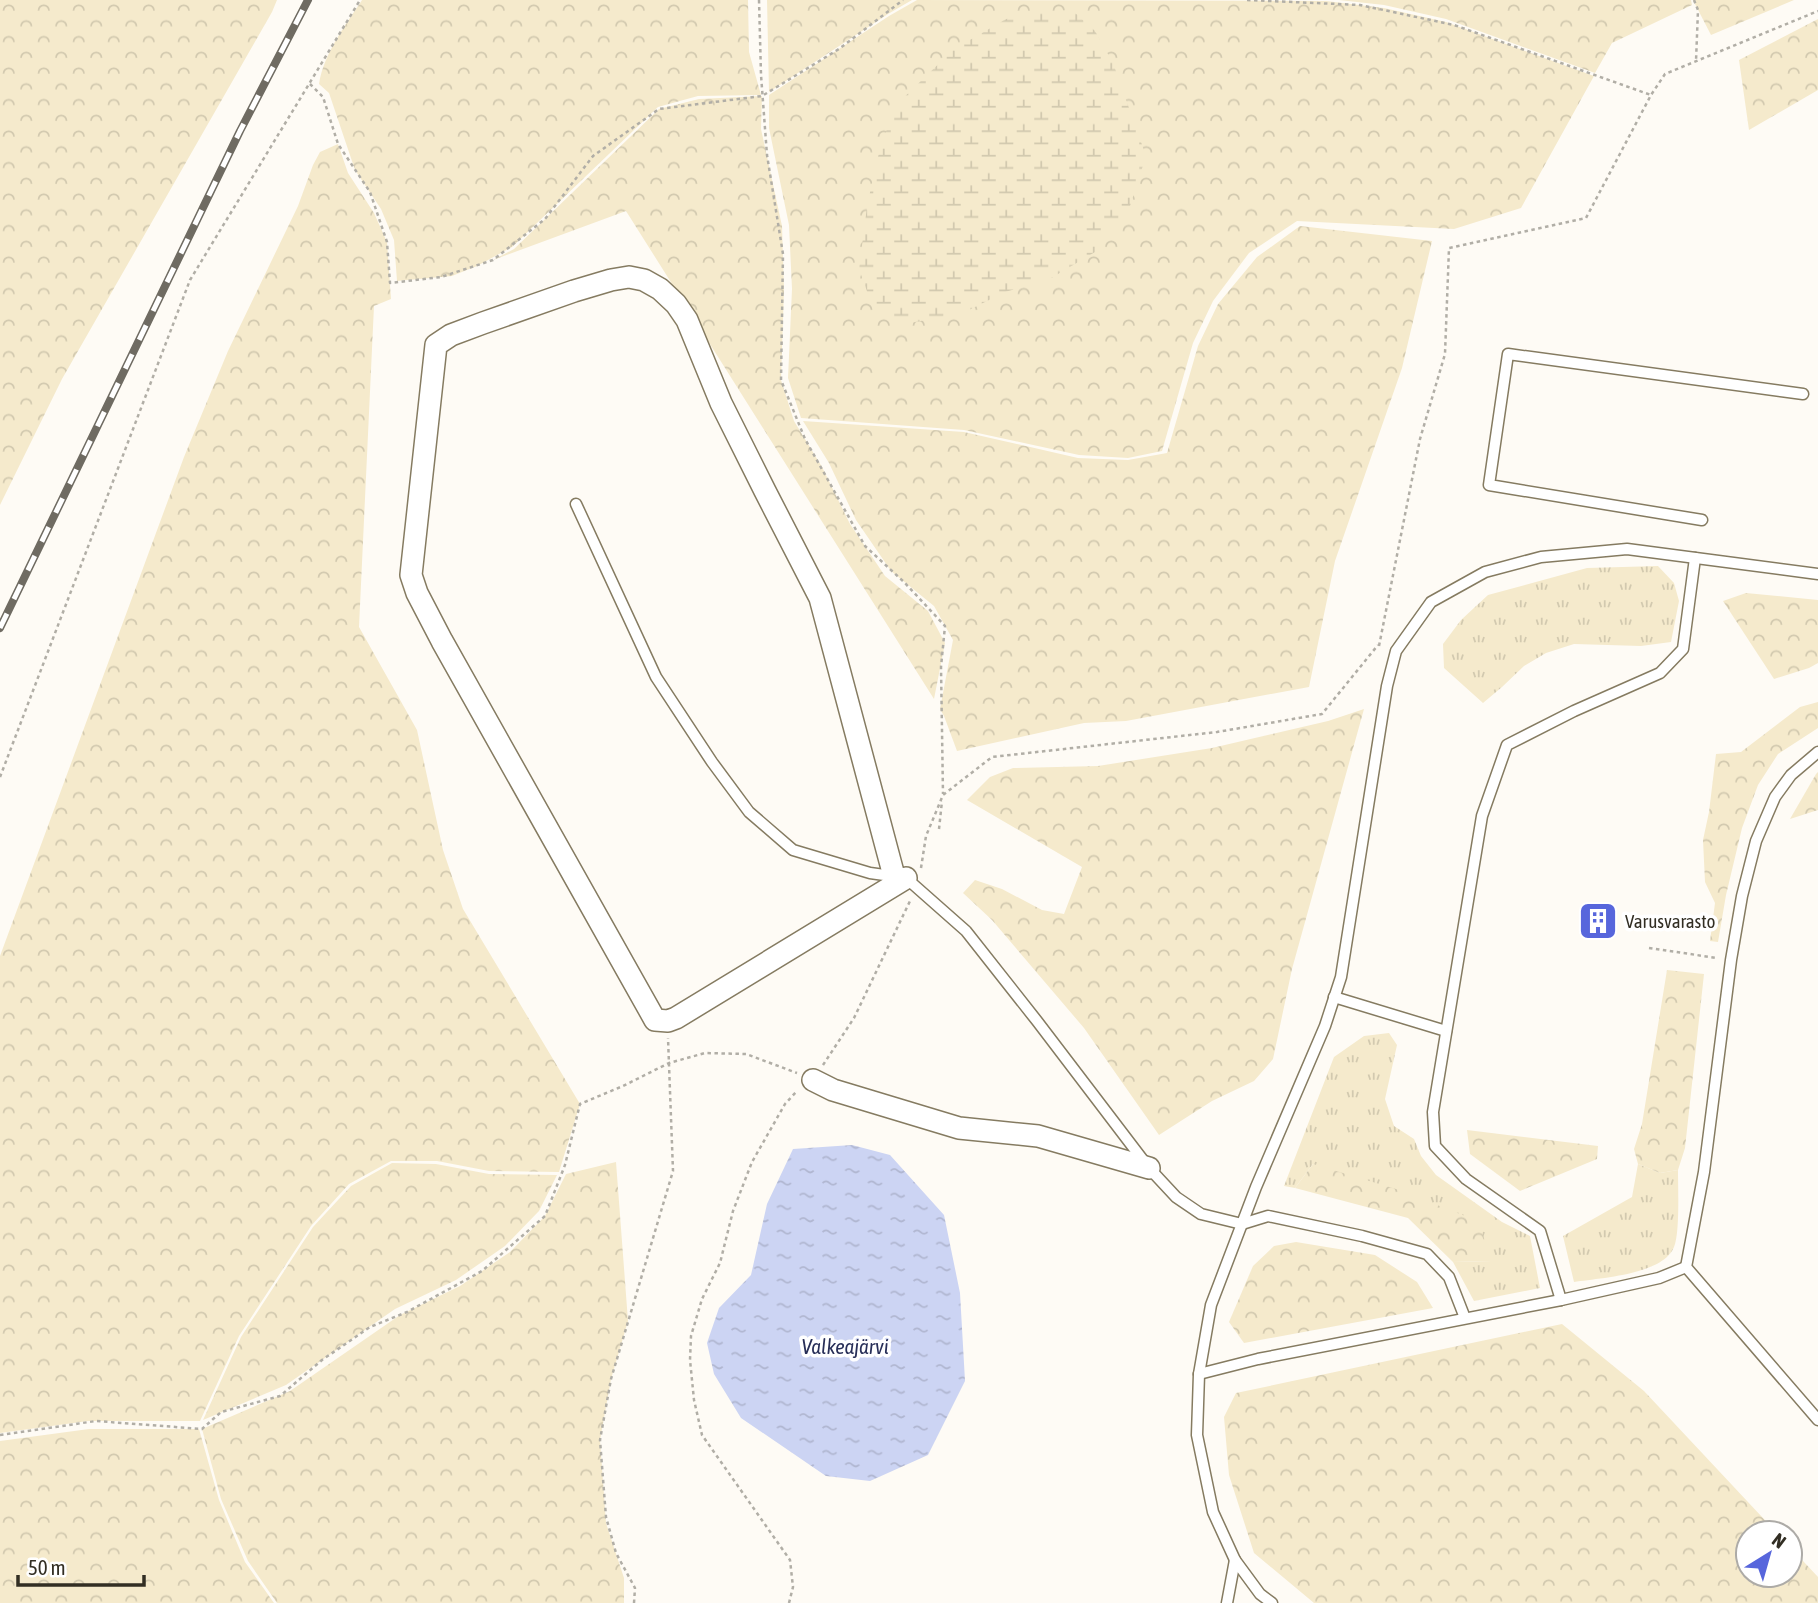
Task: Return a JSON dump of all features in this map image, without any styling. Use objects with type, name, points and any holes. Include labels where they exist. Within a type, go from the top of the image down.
[{"type":"street","points":[[629,277],[644,280],[660,289],[676,304],[687,320],[722,403],[820,598],[906,881],[676,1018],[668,1021],[655,1020],[442,641],[417,593],[411,575],[436,345],[451,335],[483,323],[611,280],[629,277]]},
{"type":"street","points":[[813,1080],[833,1090],[959,1128],[1038,1136],[1149,1168]]},
{"type":"lane","points":[[1702,520],[1489,485],[1508,354],[1803,394]]},
{"type":"lane","points":[[576,504],[656,677],[712,762],[749,812],[793,850],[906,881],[966,931],[1149,1168],[1176,1197],[1201,1214],[1242,1224],[1268,1216],[1362,1236],[1427,1254],[1449,1276],[1465,1318]]},
{"type":"lane","points":[[1272,1603],[1260,1594],[1236,1560],[1213,1512],[1197,1435],[1199,1374],[1211,1305],[1256,1187],[1325,1026],[1340,977],[1387,686],[1396,651],[1431,602],[1485,572],[1541,557],[1627,549],[1818,574]]},
{"type":"lane","points":[[1561,1300],[1540,1231],[1466,1179],[1435,1146],[1433,1112],[1482,816],[1507,745],[1574,711],[1660,673],[1683,649],[1695,558]]},
{"type":"lane","points":[[1686,1267],[1703,1172],[1731,960],[1742,896],[1756,841],[1775,797],[1791,775],[1818,752]]},
{"type":"lane","points":[[1334,997],[1446,1031]]},
{"type":"lane","points":[[1199,1374],[1258,1359],[1561,1300],[1659,1278],[1686,1267]]},
{"type":"lane","points":[[1686,1267],[1818,1420]]},
{"type":"lane","points":[[1227,1603],[1236,1560]]},
{"type":"path","points":[[0,778],[190,280],[360,0]]},
{"type":"path","points":[[759,0],[767,155],[783,254],[780,380],[806,439],[865,546],[904,582],[945,626],[941,667],[943,795],[939,829]]},
{"type":"path","points":[[310,83],[323,97],[338,144],[370,192],[387,242],[390,283],[441,277],[493,260],[545,219],[593,156],[659,109],[762,96],[839,49],[903,0]]},
{"type":"path","points":[[1247,0],[1360,5],[1454,24],[1651,95]]},
{"type":"path","points":[[1694,0],[1698,10],[1696,61]]},
{"type":"path","points":[[789,1603],[793,1587],[790,1560],[702,1434],[694,1400],[690,1360],[691,1336],[702,1299],[720,1263],[733,1211],[752,1162],[785,1104],[804,1084],[813,1080],[854,1018],[874,974],[906,881],[943,795],[992,757],[1217,732],[1322,713],[1378,645],[1420,439],[1445,354],[1449,248],[1586,218],[1651,95],[1665,74],[1818,11]]},
{"type":"path","points":[[1378,645],[1396,651]]},
{"type":"path","points":[[1649,948],[1731,960]]},
{"type":"path","points":[[634,1603],[635,1588],[616,1553],[606,1517],[600,1440],[611,1379],[673,1171],[668,1021]]},
{"type":"path","points":[[0,1435],[96,1421],[202,1429],[221,1412],[280,1396],[322,1360],[370,1327],[407,1312],[482,1271],[545,1216],[565,1166],[580,1104],[668,1063],[705,1053],[746,1054],[813,1080]]},
{"type":"green space","points":[[0,0],[277,0],[62,379],[0,505]]},
{"type":"green space","points":[[362,0],[748,0],[749,52],[761,95],[698,96],[658,107],[512,247],[452,276],[397,281],[394,240],[381,209],[355,170],[329,93],[319,84],[330,51]]},
{"type":"green space","points":[[767,0],[912,0],[769,92]]},
{"type":"green space","points":[[917,0],[1326,1],[1384,8],[1446,22],[1594,76],[1521,208],[1454,229],[1297,221],[1249,253],[1213,301],[1193,343],[1162,451],[1128,458],[1079,455],[964,430],[801,418],[788,378],[792,289],[789,225],[769,128],[769,95]]},
{"type":"green space","points":[[1339,0],[1691,0],[1692,5],[1612,43],[1595,73],[1446,19],[1384,5]]},
{"type":"green space","points":[[1693,0],[1794,0],[1711,35]]},
{"type":"green space","points":[[1072,10],[1095,31],[1113,63],[1146,156],[1130,206],[1095,252],[1048,280],[1005,292],[963,313],[899,325],[872,305],[859,269],[876,163],[894,107],[954,49],[1017,13]]},
{"type":"green space","points":[[1818,19],[1818,90],[1749,130],[1739,60]]},
{"type":"green space","points":[[762,96],[761,129],[782,226],[784,289],[781,380],[794,421],[822,467],[850,524],[885,576],[928,611],[945,643],[934,699],[626,211],[493,260],[514,249],[659,109],[699,99]]},
{"type":"green space","points":[[338,144],[348,173],[374,213],[387,242],[391,299],[374,306],[359,627],[417,730],[443,850],[463,909],[580,1104],[559,1172],[489,1171],[437,1161],[391,1161],[349,1184],[311,1226],[239,1336],[200,1421],[88,1421],[0,1433],[0,956],[184,457],[228,351],[298,206],[313,165],[320,152]]},
{"type":"green space","points":[[1300,226],[1432,241],[1402,368],[1335,561],[1309,687],[1126,721],[1084,723],[957,751],[940,709],[953,640],[934,606],[891,571],[856,520],[829,463],[803,421],[964,432],[1078,458],[1128,460],[1167,453],[1198,346],[1218,304],[1257,257]]},
{"type":"green space","points":[[1658,566],[1674,583],[1679,601],[1671,642],[1641,646],[1574,644],[1546,653],[1524,666],[1483,703],[1444,668],[1443,644],[1461,620],[1488,595],[1587,568]]},
{"type":"green space","points":[[1746,593],[1818,600],[1818,663],[1774,679],[1723,601]]},
{"type":"green space","points":[[1818,702],[1818,728],[1778,754],[1758,785],[1742,828],[1718,942],[1710,941],[1715,903],[1705,882],[1703,840],[1716,754],[1741,752],[1800,707]]},
{"type":"green space","points":[[1364,709],[1292,969],[1273,1059],[1254,1081],[1212,1101],[1159,1135],[1084,1028],[992,920],[963,893],[975,880],[1002,889],[1042,910],[1064,914],[1082,867],[967,800],[990,777],[1013,768],[1098,766],[1212,748],[1328,721]]},
{"type":"green space","points":[[1818,772],[1818,810],[1790,819],[1816,774]]},
{"type":"green space","points":[[1667,970],[1704,974],[1685,1148],[1678,1170],[1660,1173],[1638,1164],[1634,1149],[1642,1124]]},
{"type":"green space","points":[[1389,1033],[1397,1045],[1385,1099],[1394,1126],[1414,1139],[1421,1156],[1436,1175],[1502,1222],[1530,1236],[1540,1288],[1474,1301],[1453,1262],[1491,1261],[1313,1164],[1295,1188],[1284,1186],[1334,1057],[1364,1036]]},
{"type":"green space","points":[[1467,1130],[1598,1146],[1597,1159],[1520,1191],[1470,1154]]},
{"type":"green space","points":[[616,1162],[628,1321],[611,1379],[600,1440],[606,1523],[624,1578],[624,1603],[277,1603],[248,1561],[221,1499],[202,1429],[290,1391],[400,1315],[460,1286],[510,1252],[545,1216],[566,1174]]},
{"type":"green space","points":[[392,1163],[436,1164],[489,1174],[557,1175],[539,1211],[505,1246],[456,1280],[395,1309],[286,1385],[203,1420],[241,1337],[313,1227],[351,1186]]},
{"type":"green space","points":[[1313,1164],[1396,1189],[1478,1221],[1492,1261],[1453,1262],[1408,1218],[1295,1188]]},
{"type":"green space","points":[[1638,1164],[1660,1173],[1678,1170],[1678,1221],[1674,1247],[1668,1256],[1644,1269],[1614,1277],[1574,1282],[1563,1236],[1632,1197]]},
{"type":"green space","points":[[1296,1242],[1375,1255],[1417,1282],[1433,1308],[1244,1343],[1229,1322],[1253,1266],[1274,1246]]},
{"type":"green space","points":[[1562,1324],[1644,1391],[1764,1519],[1734,1519],[1734,1589],[1804,1589],[1804,1562],[1818,1577],[1818,1603],[1314,1603],[1254,1553],[1229,1475],[1224,1417],[1236,1393]]},
{"type":"green space","points":[[89,1429],[199,1429],[219,1500],[245,1562],[274,1603],[0,1603],[0,1441]]},
{"type":"water","name":"Valkeajärvi","points":[[852,1145],[890,1155],[944,1215],[960,1293],[965,1381],[928,1455],[870,1481],[826,1476],[741,1418],[714,1374],[707,1343],[719,1308],[751,1275],[767,1204],[793,1149]]},
{"type":"railway","points":[[0,628],[240,131],[308,0]]},
{"type":"place","name":"Varusvarasto","points":[[1598,921]]}]
